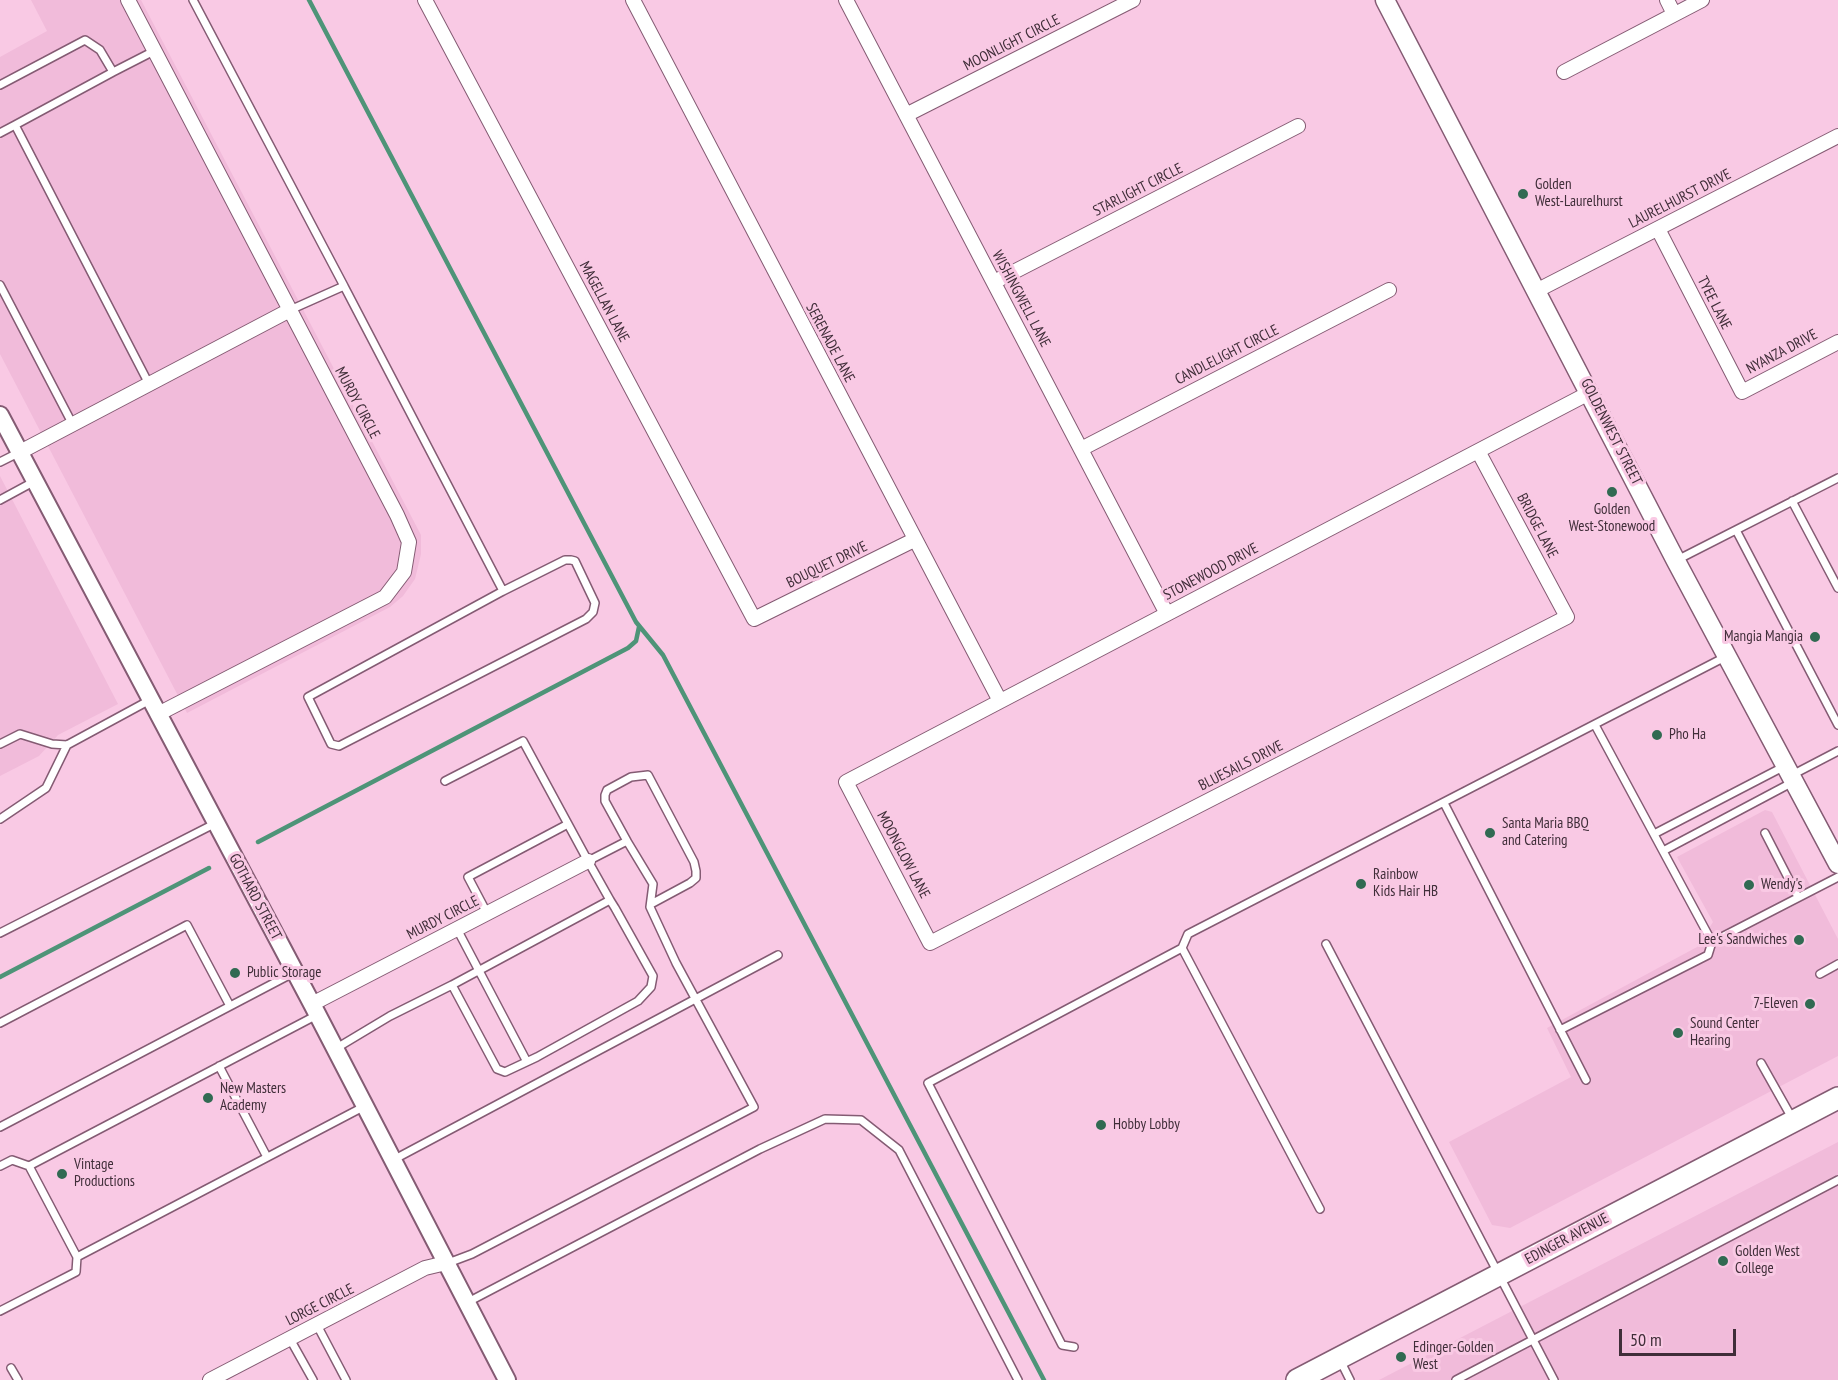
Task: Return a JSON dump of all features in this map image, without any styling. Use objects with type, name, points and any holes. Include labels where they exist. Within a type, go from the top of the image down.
[{"type":"main road","name":"GOLDENWEST STREET","points":[[1385,0],[1677,561],[1838,864]]},
{"type":"main road","name":"EDINGER AVENUE","points":[[1297,1380],[1838,1098]]},
{"type":"street","name":"MURDY CIRCLE","points":[[128,0],[409,542],[404,572],[385,597],[155,707]]},
{"type":"street","name":"MAGELLAN LANE","points":[[425,0],[754,619]]},
{"type":"street","name":"SERENADE LANE","points":[[633,0],[1000,701]]},
{"type":"street","name":"WISHINGWELL LANE","points":[[846,0],[1167,614]]},
{"type":"street","name":"MOONLIGHT CIRCLE","points":[[906,115],[1133,0]]},
{"type":"street","points":[[1667,0],[1674,14]]},
{"type":"street","points":[[1564,72],[1701,0]]},
{"type":"street","name":"STARLIGHT CIRCLE","points":[[994,282],[1298,126]]},
{"type":"street","name":"LAURELHURST DRIVE","points":[[1536,291],[1838,135]]},
{"type":"street","name":"TYEE LANE","points":[[1658,229],[1742,392]]},
{"type":"street","name":"CANDLELIGHT CIRCLE","points":[[1081,449],[1389,290]]},
{"type":"street","points":[[20,452],[290,310]]},
{"type":"street","name":"NYANZA DRIVE","points":[[1742,392],[1838,342]]},
{"type":"street","name":"STONEWOOD DRIVE","points":[[846,782],[1591,392]]},
{"type":"street","name":"GOTHARD STREET","points":[[0,415],[315,1009],[507,1380]]},
{"type":"street","name":"BRIDGE LANE","points":[[1478,451],[1567,617]]},
{"type":"street","name":"BOUQUET DRIVE","points":[[754,619],[914,540]]},
{"type":"street","name":"BLUESAILS DRIVE","points":[[930,943],[1567,617]]},
{"type":"street","name":"MOONGLOW LANE","points":[[846,782],[930,943]]},
{"type":"street","name":"MURDY CIRCLE","points":[[315,1009],[457,929],[588,861]]},
{"type":"street","name":"LORGE CIRCLE","points":[[210,1380],[425,1269],[446,1263]]},
{"type":"lane","points":[[193,0],[503,591]]},
{"type":"lane","points":[[0,85],[85,40],[100,50],[113,72]]},
{"type":"lane","points":[[0,133],[154,51]]},
{"type":"lane","points":[[15,125],[149,384]]},
{"type":"lane","points":[[0,285],[73,424]]},
{"type":"lane","points":[[290,310],[344,286]]},
{"type":"lane","points":[[0,462],[20,452]]},
{"type":"lane","points":[[1677,561],[1838,478]]},
{"type":"lane","points":[[0,500],[35,482]]},
{"type":"lane","points":[[1792,501],[1838,588]]},
{"type":"lane","points":[[1736,530],[1838,725]]},
{"type":"lane","points":[[565,560],[571,560],[575,561],[595,603],[586,619],[339,746],[331,744],[308,697],[503,591],[565,560]]},
{"type":"lane","points":[[1074,1347],[1062,1345],[928,1083],[1182,948],[1188,934],[1727,656]]},
{"type":"lane","points":[[0,744],[20,734],[52,744],[67,745],[155,707]]},
{"type":"lane","points":[[1594,725],[1712,942]]},
{"type":"lane","points":[[445,781],[523,741],[652,976],[651,987],[638,1001],[537,1057],[526,1060],[505,1072],[497,1069],[452,985]]},
{"type":"lane","points":[[0,819],[46,788],[67,745]]},
{"type":"lane","points":[[1654,834],[1838,751]]},
{"type":"lane","points":[[1663,851],[1790,774]]},
{"type":"lane","points":[[446,1263],[472,1254],[754,1107],[676,963],[651,904],[653,884],[605,801],[607,790],[631,777],[648,775],[696,872],[696,878],[690,883],[651,904]]},
{"type":"lane","points":[[1444,803],[1586,1080]]},
{"type":"lane","points":[[0,933],[216,823]]},
{"type":"lane","points":[[487,914],[468,878],[568,825]]},
{"type":"lane","points":[[1765,833],[1798,897]]},
{"type":"lane","points":[[588,861],[627,841]]},
{"type":"lane","points":[[1560,1030],[1708,955],[1712,942],[1838,877]]},
{"type":"lane","points":[[335,1049],[390,1016],[610,900]]},
{"type":"lane","points":[[0,1023],[187,925],[230,1006]]},
{"type":"lane","points":[[457,929],[526,1060]]},
{"type":"lane","points":[[1326,944],[1554,1380]]},
{"type":"lane","points":[[1182,948],[1320,1209]]},
{"type":"lane","points":[[393,1160],[778,955]]},
{"type":"lane","points":[[1820,974],[1838,964]]},
{"type":"lane","points":[[0,1127],[295,972]]},
{"type":"lane","points":[[29,1166],[219,1066],[315,1009]]},
{"type":"lane","points":[[1761,1063],[1793,1122]]},
{"type":"lane","points":[[219,1066],[267,1157]]},
{"type":"lane","points":[[77,1257],[365,1106]]},
{"type":"lane","points":[[467,1303],[760,1149],[825,1119],[861,1120],[899,1150],[1018,1380]]},
{"type":"lane","points":[[0,1166],[12,1160],[29,1166],[77,1257],[76,1272],[0,1311]]},
{"type":"lane","points":[[1456,1380],[1838,1180]]},
{"type":"lane","points":[[317,1325],[346,1380]]},
{"type":"lane","points":[[290,1339],[312,1380]]},
{"type":"lane","points":[[1339,1358],[1350,1380]]},
{"type":"lane","points":[[11,1368],[18,1380]]},
{"type":"shaded area","points":[[31,0],[141,0],[421,535],[421,554],[415,579],[403,596],[390,607],[187,713],[0,354],[0,57],[47,31]]},
{"type":"shaded area","points":[[0,476],[118,704],[58,735],[39,756],[0,776]]},
{"type":"shaded area","points":[[1765,810],[1772,812],[1838,939],[1838,1056],[1510,1228],[1492,1225],[1449,1142],[1571,1077],[1547,1028],[1697,947],[1713,922],[1677,857]]},
{"type":"shaded area","name":"Golden West College","points":[[1838,1142],[1838,1380],[1379,1380]]},
{"type":"waterway","points":[[309,0],[636,622],[663,655],[1044,1380]]},
{"type":"waterway","points":[[258,842],[628,648],[636,641],[639,627]]},
{"type":"waterway","points":[[0,977],[209,868]]},
{"type":"place","name":"Golden West-Laurelhurst","points":[[1523,194]]},
{"type":"place","name":"Golden West-Stonewood","points":[[1612,492]]},
{"type":"place","name":"Mangia Mangia","points":[[1815,637]]},
{"type":"place","name":"Pho Ha","points":[[1657,735]]},
{"type":"place","name":"Santa Maria BBQ and Catering","points":[[1490,833]]},
{"type":"place","name":"Rainbow Kids Hair HB","points":[[1361,884]]},
{"type":"place","name":"Wendy's","points":[[1749,885]]},
{"type":"place","name":"Lee's Sandwiches","points":[[1799,940]]},
{"type":"place","name":"Public Storage","points":[[235,973]]},
{"type":"place","name":"7-Eleven","points":[[1810,1004]]},
{"type":"place","name":"Sound Center Hearing","points":[[1678,1033]]},
{"type":"place","name":"New Masters Academy","points":[[208,1098]]},
{"type":"place","name":"Hobby Lobby","points":[[1101,1125]]},
{"type":"place","name":"Vintage Productions","points":[[62,1174]]},
{"type":"place","name":"Golden West College","points":[[1723,1261]]},
{"type":"place","name":"Edinger-Golden West","points":[[1401,1357]]}]
